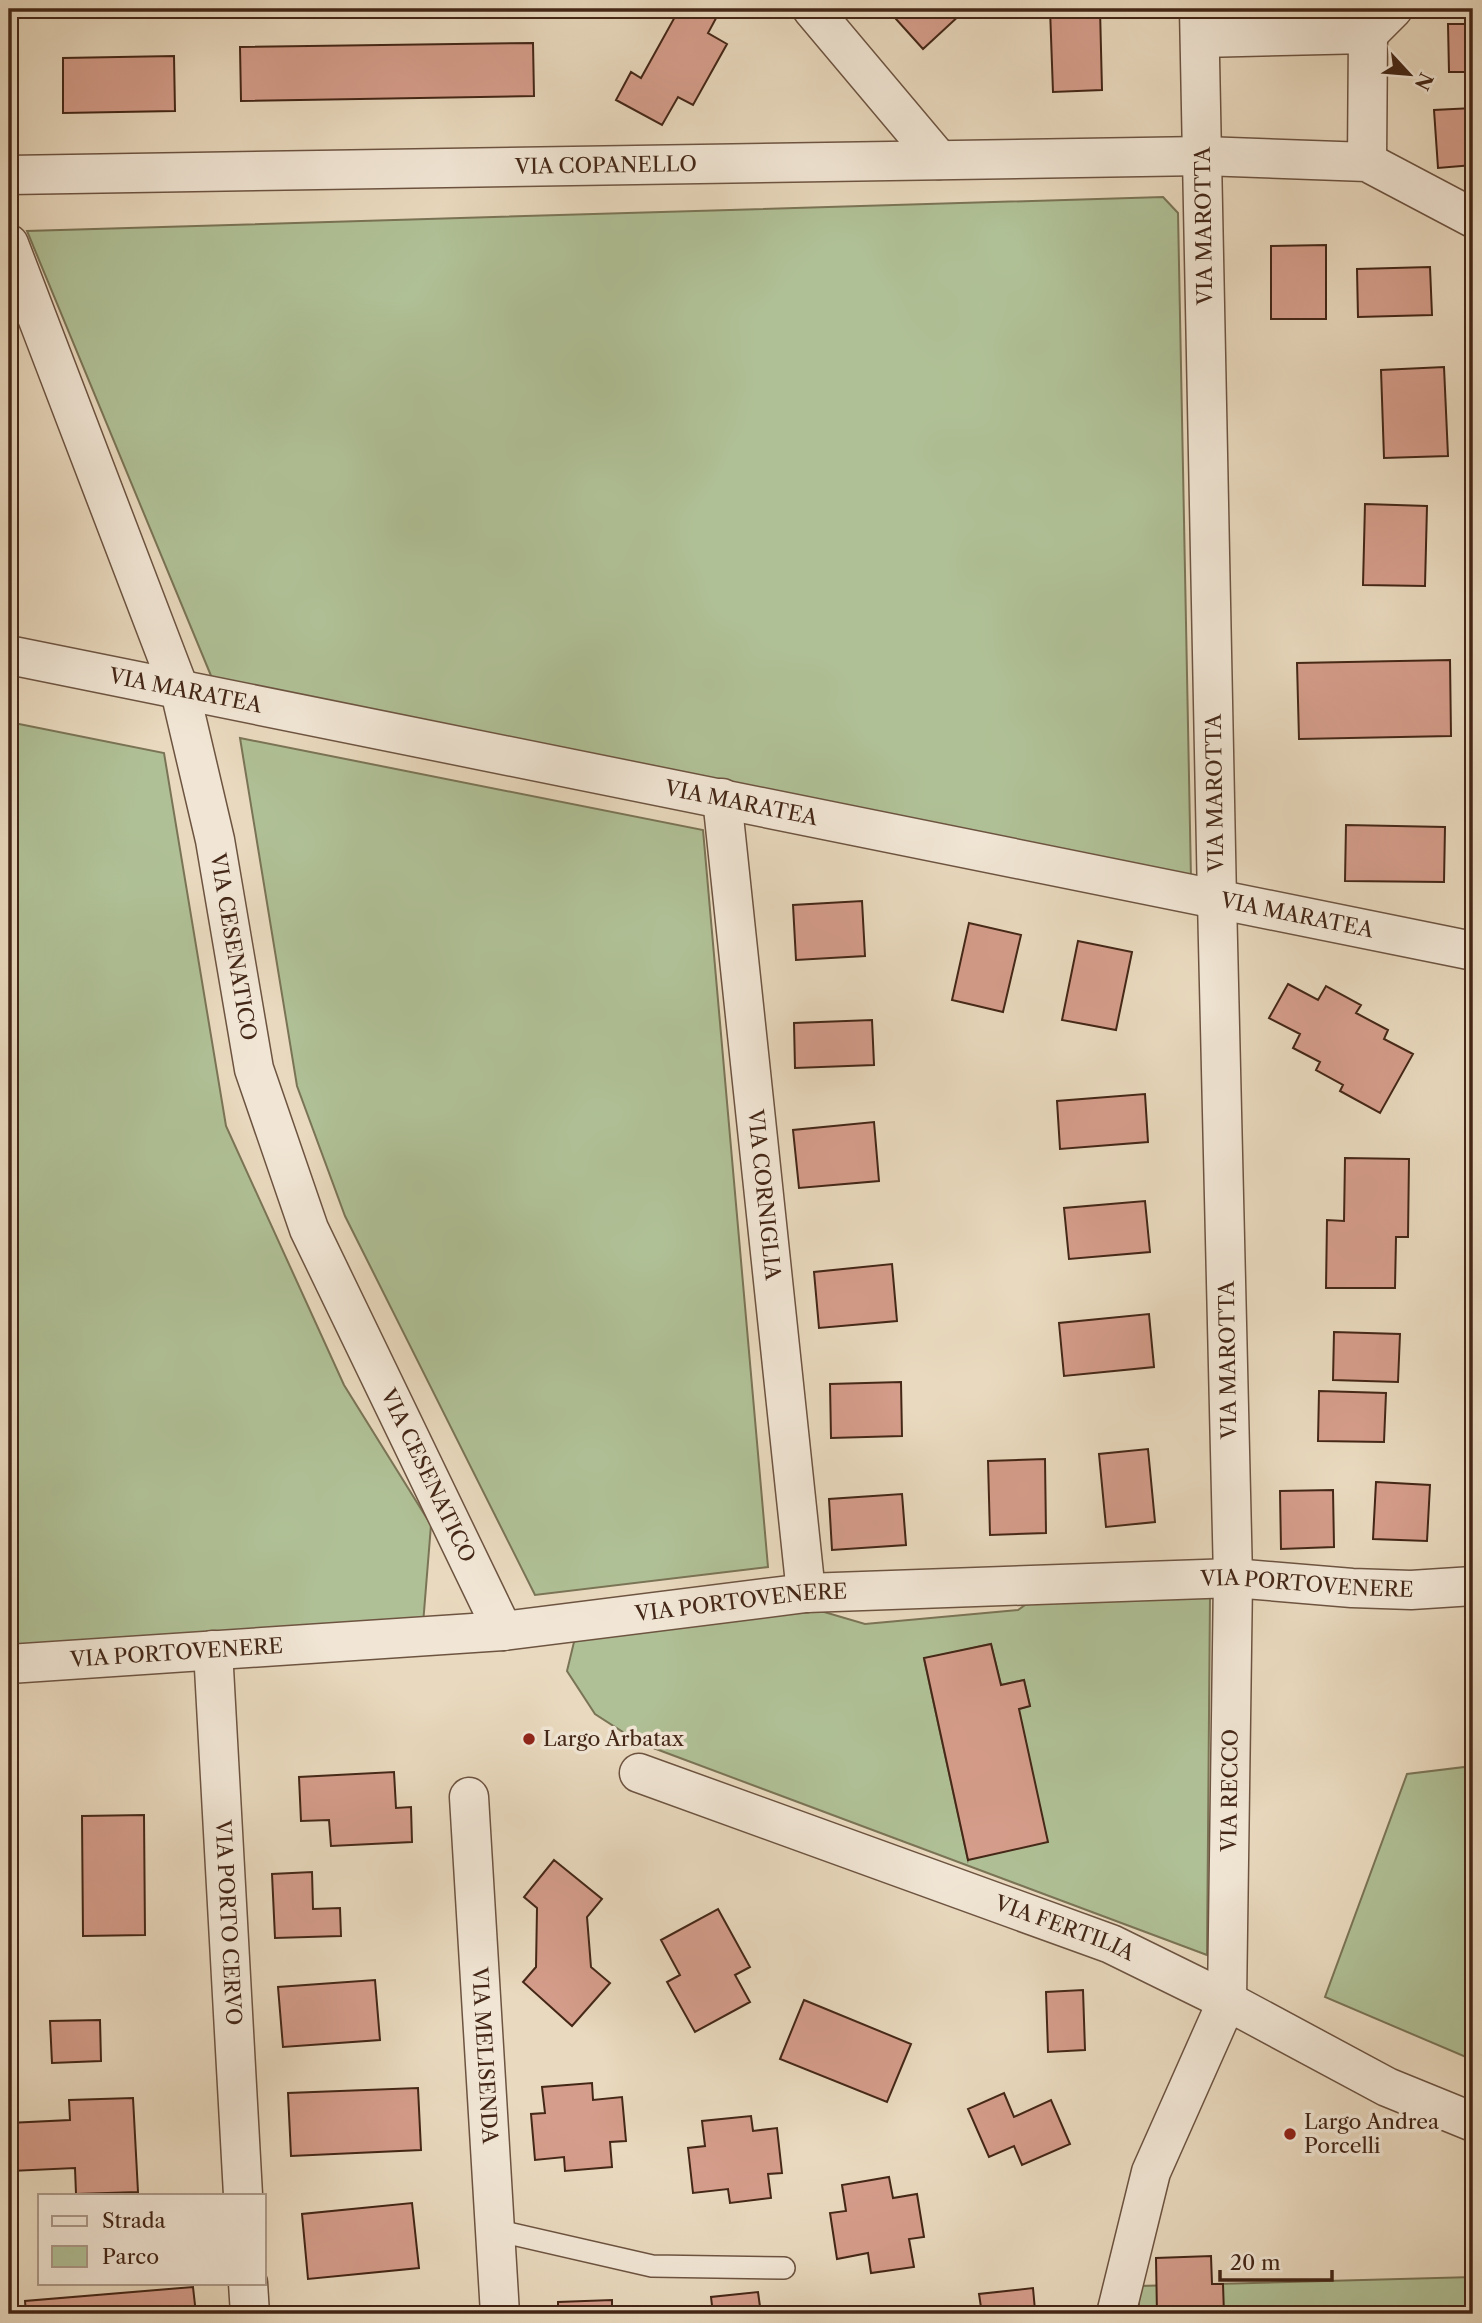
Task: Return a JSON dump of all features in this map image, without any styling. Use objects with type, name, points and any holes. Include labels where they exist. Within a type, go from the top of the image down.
[{"type":"street","points":[[812,9],[939,160]]},
{"type":"street","points":[[1200,23],[1380,21],[1367,162],[1473,218]]},
{"type":"street","name":"VIA MAROTTA","points":[[1200,23],[1233,1578]]},
{"type":"street","name":"VIA COPANELLO","points":[[9,175],[1203,156],[1367,162]]},
{"type":"street","name":"VIA CESENATICO","points":[[9,244],[180,691],[215,840],[254,1069],[309,1229],[503,1631]]},
{"type":"street","name":"VIA MARATEA","points":[[9,655],[1473,951]]},
{"type":"street","name":"VIA CORNIGLIA","points":[[722,798],[806,1593]]},
{"type":"street","name":"VIA PORTOVENERE","points":[[9,1664],[503,1631],[806,1593],[1233,1578],[1399,1590],[1473,1586]]},
{"type":"street","name":"VIA RECCO","points":[[1227,2001],[1233,1578]]},
{"type":"street","name":"VIA PORTO CERVO","points":[[213,1650],[243,2194]]},
{"type":"street","name":"VIA FERTILIA","points":[[639,1773],[1111,1944],[1227,2001],[1387,2087],[1473,2122]]},
{"type":"street","name":"VIA MELISENDA","points":[[469,1797],[500,2314]]},
{"type":"street","points":[[1116,2314],[1151,2172],[1227,2001]]},
{"type":"street","points":[[248,2284],[250,2314]]},
{"type":"lane","points":[[495,2230],[652,2266],[784,2268]]},
{"type":"green space","points":[[1163,197],[1178,213],[1191,879],[219,695],[27,231]]},
{"type":"green space","points":[[9,722],[164,753],[226,1126],[344,1385],[431,1525],[423,1624],[9,1649]]},
{"type":"green space","points":[[240,738],[703,830],[768,1567],[535,1595],[345,1216],[297,1086]]},
{"type":"green space","points":[[1039,1595],[1210,1596],[1207,1955],[640,1743],[595,1714],[567,1671],[574,1642],[589,1630],[814,1609],[865,1624],[1018,1610]],"holes":[[[991,1644],[1001,1685],[1024,1680],[1030,1706],[1019,1709],[968,1860],[924,1659]]]},
{"type":"green space","points":[[1473,1766],[1473,2060],[1325,1997],[1407,1774]]},
{"type":"green space","points":[[1473,2277],[1473,2314],[1139,2314],[1139,2286]]},
{"type":"building","points":[[665,9],[721,9],[708,33],[727,44],[693,105],[678,97],[662,125],[616,100],[631,72],[641,78],[676,15]]},
{"type":"building","points":[[887,9],[958,9],[962,13],[923,49]]},
{"type":"building","points":[[1050,9],[1100,9],[1102,90],[1053,92]]},
{"type":"building","points":[[1448,24],[1473,24],[1473,72],[1449,72]]},
{"type":"building","points":[[533,43],[534,96],[241,101],[240,47]]},
{"type":"building","points":[[174,56],[175,111],[63,113],[63,58]]},
{"type":"building","points":[[1473,108],[1473,165],[1438,168],[1434,110]]},
{"type":"building","points":[[1326,245],[1326,319],[1271,319],[1271,246]]},
{"type":"building","points":[[1430,267],[1432,315],[1358,317],[1357,269]]},
{"type":"building","points":[[1444,367],[1448,456],[1384,458],[1381,370]]},
{"type":"building","points":[[1365,504],[1427,506],[1425,586],[1363,585]]},
{"type":"building","points":[[1450,660],[1451,736],[1299,739],[1297,663]]},
{"type":"building","points":[[1346,825],[1445,827],[1444,882],[1345,881]]},
{"type":"building","points":[[862,901],[865,956],[796,960],[793,905]]},
{"type":"building","points":[[969,923],[1021,935],[1003,1012],[952,1000]]},
{"type":"building","points":[[1078,941],[1132,952],[1116,1030],[1062,1020]]},
{"type":"building","points":[[1288,984],[1318,1000],[1326,986],[1361,1005],[1356,1013],[1388,1030],[1384,1039],[1413,1054],[1380,1113],[1340,1091],[1343,1085],[1316,1070],[1320,1062],[1293,1048],[1300,1034],[1269,1018]]},
{"type":"building","points":[[872,1020],[874,1065],[795,1068],[794,1023]]},
{"type":"building","points":[[1145,1094],[1148,1142],[1060,1149],[1057,1101]]},
{"type":"building","points":[[874,1122],[879,1181],[799,1188],[793,1130]]},
{"type":"building","points":[[1345,1158],[1409,1159],[1408,1237],[1396,1237],[1395,1288],[1326,1288],[1327,1220],[1344,1221]]},
{"type":"building","points":[[1145,1201],[1150,1252],[1069,1259],[1064,1208]]},
{"type":"building","points":[[1473,1205],[1473,1245],[1469,1245],[1468,1206]]},
{"type":"building","points":[[892,1264],[897,1321],[819,1328],[814,1272]]},
{"type":"building","points":[[1149,1314],[1154,1367],[1064,1376],[1059,1323]]},
{"type":"building","points":[[1334,1332],[1400,1334],[1398,1382],[1333,1380]]},
{"type":"building","points":[[901,1382],[902,1436],[831,1438],[830,1384]]},
{"type":"building","points":[[1319,1391],[1386,1393],[1384,1442],[1318,1441]]},
{"type":"building","points":[[1148,1449],[1155,1522],[1106,1527],[1099,1454]]},
{"type":"building","points":[[1045,1459],[1046,1533],[990,1535],[988,1461]]},
{"type":"building","points":[[1376,1482],[1430,1485],[1427,1541],[1373,1539]]},
{"type":"building","points":[[1333,1490],[1334,1547],[1281,1549],[1280,1491]]},
{"type":"building","points":[[902,1494],[906,1545],[832,1550],[829,1499]]},
{"type":"building","points":[[991,1644],[1001,1685],[1024,1680],[1030,1706],[1019,1709],[1048,1842],[968,1860],[924,1658]]},
{"type":"building","points":[[394,1772],[396,1808],[411,1807],[412,1842],[331,1846],[329,1820],[301,1821],[299,1777]]},
{"type":"building","points":[[144,1815],[145,1935],[83,1936],[82,1816]]},
{"type":"building","points":[[554,1860],[602,1899],[587,1917],[591,1967],[610,1983],[572,2026],[523,1982],[536,1967],[537,1908],[524,1897]]},
{"type":"building","points":[[312,1872],[313,1909],[340,1908],[341,1936],[275,1938],[272,1874]]},
{"type":"building","points":[[718,1909],[750,1967],[735,1975],[750,2002],[695,2032],[667,1982],[680,1975],[661,1940]]},
{"type":"building","points":[[375,1980],[380,2040],[283,2047],[278,1987]]},
{"type":"building","points":[[1083,1990],[1085,2050],[1048,2052],[1046,1992]]},
{"type":"building","points":[[804,2000],[911,2044],[887,2102],[780,2059]]},
{"type":"building","points":[[100,2020],[101,2061],[52,2063],[50,2021]]},
{"type":"building","points":[[592,2083],[593,2100],[622,2097],[626,2141],[610,2142],[612,2167],[565,2171],[564,2157],[535,2160],[531,2114],[545,2113],[542,2087]]},
{"type":"building","points":[[418,2088],[421,2150],[291,2156],[288,2093]]},
{"type":"building","points":[[1004,2093],[1014,2117],[1051,2100],[1070,2144],[1022,2165],[1014,2146],[989,2157],[968,2109]]},
{"type":"building","points":[[133,2098],[138,2192],[76,2194],[75,2168],[11,2171],[9,2123],[70,2120],[69,2100]]},
{"type":"building","points":[[751,2116],[753,2131],[777,2128],[782,2173],[768,2174],[771,2198],[730,2203],[728,2189],[693,2193],[688,2148],[705,2146],[702,2121]]},
{"type":"building","points":[[889,2177],[893,2198],[917,2194],[924,2237],[909,2239],[914,2267],[871,2273],[868,2253],[837,2259],[830,2213],[846,2211],[842,2185]]},
{"type":"building","points":[[412,2203],[419,2268],[308,2279],[302,2214]]},
{"type":"building","points":[[1211,2256],[1212,2284],[1223,2284],[1224,2314],[1157,2314],[1156,2258]]},
{"type":"building","points":[[193,2287],[196,2314],[26,2314],[25,2301]]},
{"type":"building","points":[[1033,2288],[1035,2310],[1062,2308],[1063,2314],[982,2314],[979,2294]]},
{"type":"building","points":[[758,2292],[761,2314],[713,2314],[711,2297]]},
{"type":"building","points":[[612,2300],[612,2312],[632,2311],[632,2314],[558,2314],[558,2302]]},
{"type":"building","points":[[789,2310],[790,2314],[761,2314]]},
{"type":"place","name":"Largo Arbatax","points":[[529,1739]]},
{"type":"place","name":"Largo Andrea Porcelli","points":[[1290,2134]]}]
